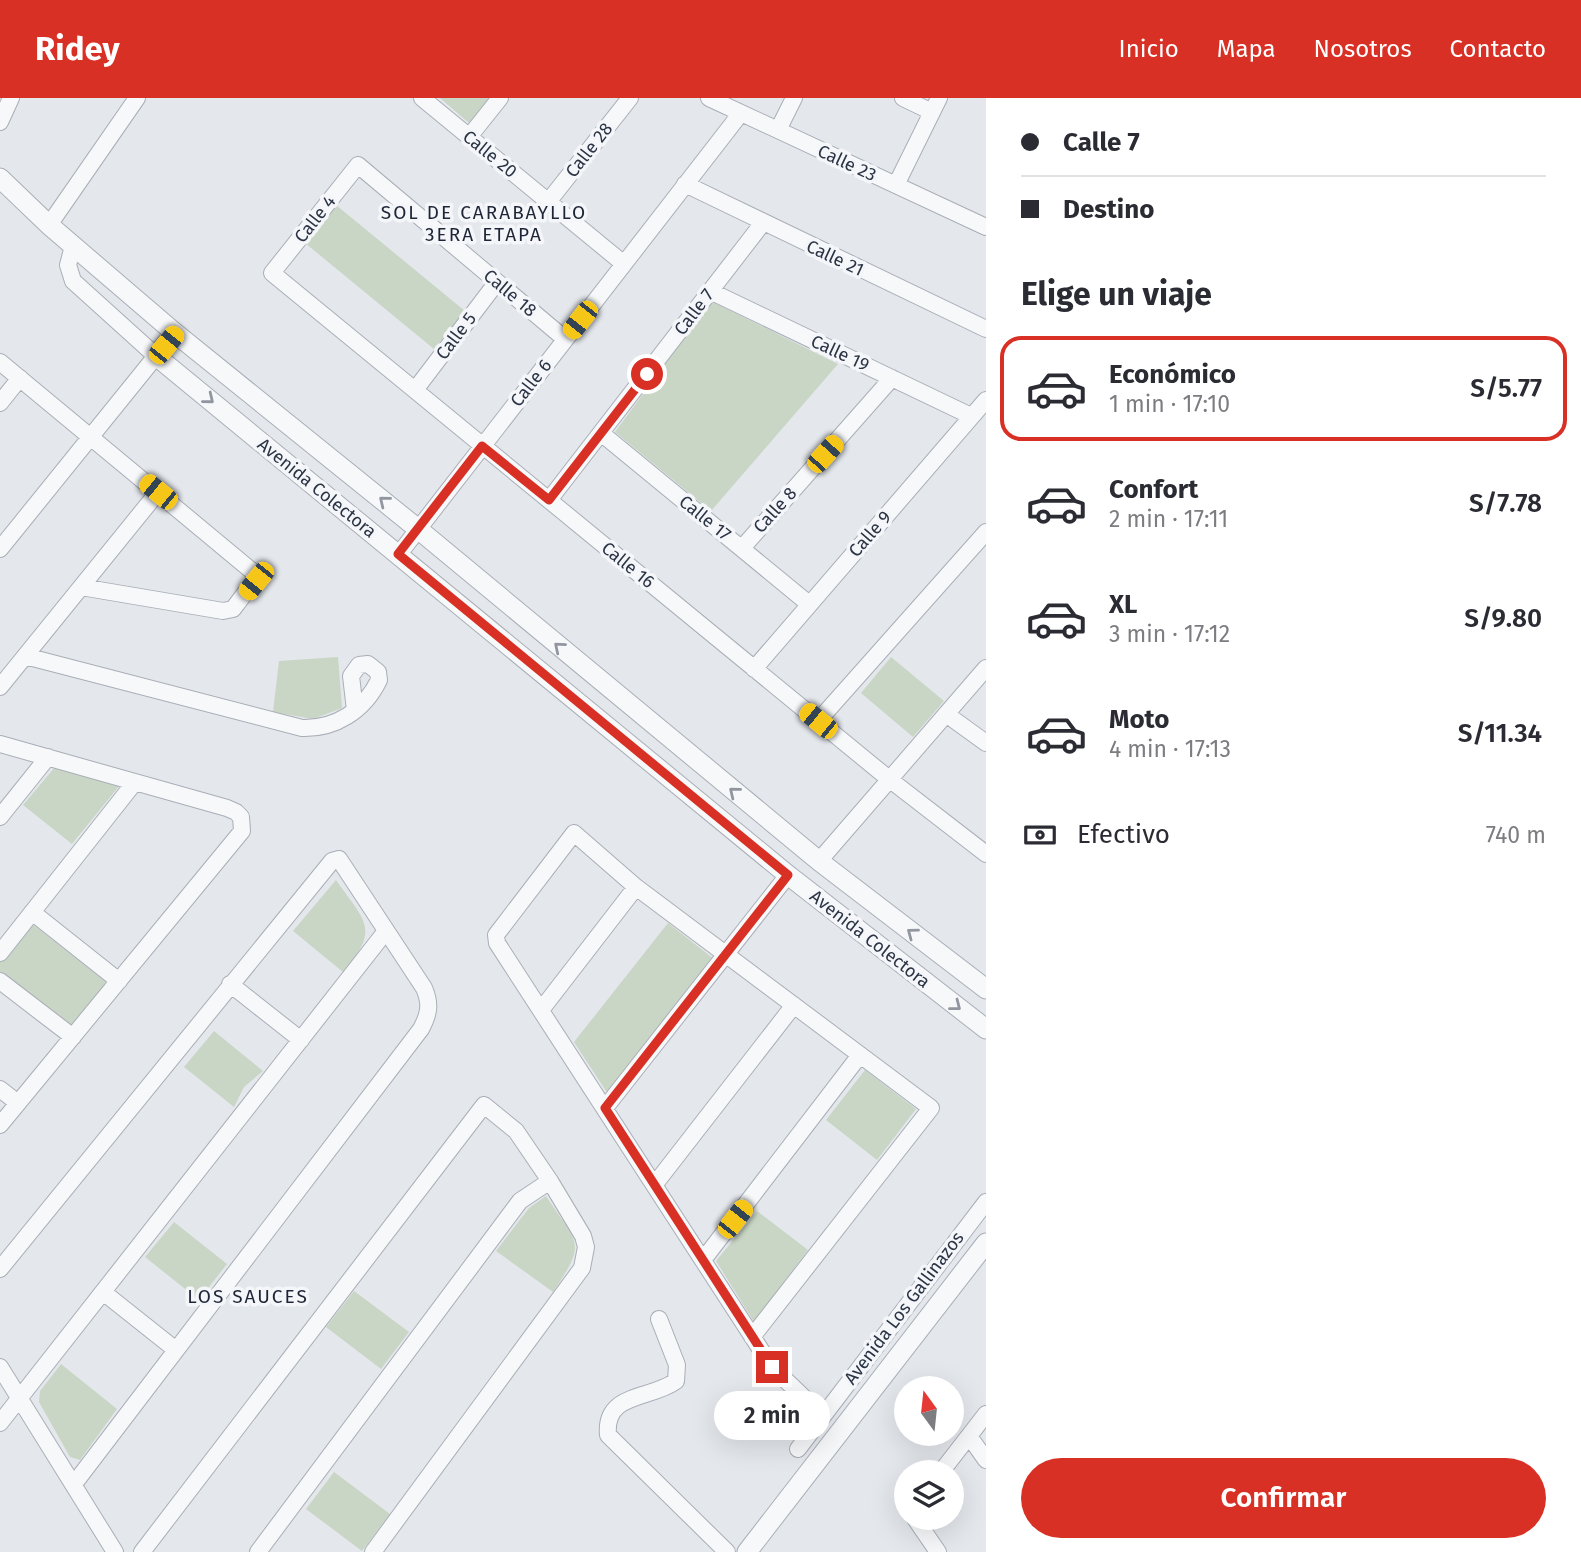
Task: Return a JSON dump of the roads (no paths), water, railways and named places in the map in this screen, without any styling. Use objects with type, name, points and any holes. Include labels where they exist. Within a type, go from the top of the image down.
[{"type":"street","points":[[0,122],[11,98]]},
{"type":"street","points":[[49,225],[137,98]]},
{"type":"street","name":"Calle 20","points":[[422,98],[624,264]]},
{"type":"street","points":[[469,137],[500,98]]},
{"type":"street","name":"Calle 28","points":[[548,202],[630,98]]},
{"type":"street","name":"Calle 23","points":[[709,98],[986,227]]},
{"type":"street","points":[[778,130],[794,98]]},
{"type":"street","points":[[896,185],[935,105],[903,98]]},
{"type":"street","name":"Calle 6","points":[[398,554],[741,113]]},
{"type":"street","name":"Calle 4","points":[[272,273],[358,165]]},
{"type":"street","name":"Calle 18","points":[[358,165],[565,339]]},
{"type":"street","name":"Avenida Colectora","points":[[0,178],[49,225],[175,333],[418,529],[819,861],[986,989]]},
{"type":"street","name":"Calle 21","points":[[685,184],[986,329]]},
{"type":"street","name":"Calle 7","points":[[549,500],[762,223]]},
{"type":"street","name":"Avenida Colectora","points":[[73,246],[68,265],[73,281],[156,356],[788,875],[986,1029]]},
{"type":"street","name":"Calle 16","points":[[272,273],[889,779],[986,854]]},
{"type":"street","name":"Calle 5","points":[[415,390],[497,282]]},
{"type":"street","name":"Calle 19","points":[[710,291],[971,415]]},
{"type":"street","points":[[0,549],[175,333]]},
{"type":"street","points":[[0,362],[256,572],[256,581],[233,609],[212,610],[81,587]]},
{"type":"street","points":[[0,403],[20,378]]},
{"type":"street","name":"Calle 8","points":[[741,548],[892,378]]},
{"type":"street","name":"Calle 9","points":[[754,669],[986,400]]},
{"type":"street","name":"Calle 17","points":[[601,433],[809,604]]},
{"type":"street","points":[[0,687],[158,492]]},
{"type":"street","points":[[818,721],[986,532]]},
{"type":"street","points":[[25,656],[302,728],[332,726],[355,710]]},
{"type":"street","points":[[819,861],[986,668]]},
{"type":"street","points":[[946,714],[986,743]]},
{"type":"street","points":[[0,744],[227,808],[236,812],[243,824],[242,831],[0,1125]]},
{"type":"street","points":[[0,817],[48,757]]},
{"type":"street","points":[[0,953],[135,782]]},
{"type":"street","points":[[752,1337],[931,1108],[636,887],[574,833],[496,935],[497,943],[655,1184],[752,1337],[772,1367],[822,1415]]},
{"type":"street","points":[[0,1269],[230,984],[332,861],[339,859],[424,988],[429,1001],[428,1016],[421,1029],[74,1484]]},
{"type":"street","points":[[605,1108],[788,875]]},
{"type":"street","points":[[541,1010],[636,887]]},
{"type":"street","points":[[32,912],[119,981]]},
{"type":"street","points":[[0,1423],[386,931]]},
{"type":"street","points":[[0,981],[73,1037]]},
{"type":"street","points":[[230,984],[301,1040]]},
{"type":"street","points":[[655,1184],[794,1005]]},
{"type":"street","points":[[703,1260],[860,1055]]},
{"type":"street","points":[[0,1088],[18,1103]]},
{"type":"street","points":[[142,1552],[484,1105],[516,1130],[550,1181],[583,1236],[586,1247],[582,1268],[373,1552]]},
{"type":"street","points":[[258,1552],[520,1201],[550,1181]]},
{"type":"street","name":"Avenida Los Gallinazos","points":[[798,1449],[986,1202]]},
{"type":"street","name":"Avenida Los Gallinazos","points":[[747,1552],[986,1242]]},
{"type":"street","points":[[103,1292],[176,1350]]},
{"type":"street","points":[[659,1319],[677,1365],[676,1381],[663,1390],[636,1396],[616,1406],[606,1420],[608,1435],[727,1552]]},
{"type":"street","points":[[0,1367],[115,1552]]},
{"type":"street","points":[[951,1460],[986,1414]]},
{"type":"street","points":[[969,1436],[986,1460]]},
{"type":"street","points":[[923,1530],[938,1552]]},
{"type":"district","name":"SOL DE CARABAYLLO 3ERA ETAPA","points":[[484,223]]},
{"type":"district","name":"LOS SAUCES","points":[[248,1296]]}]
